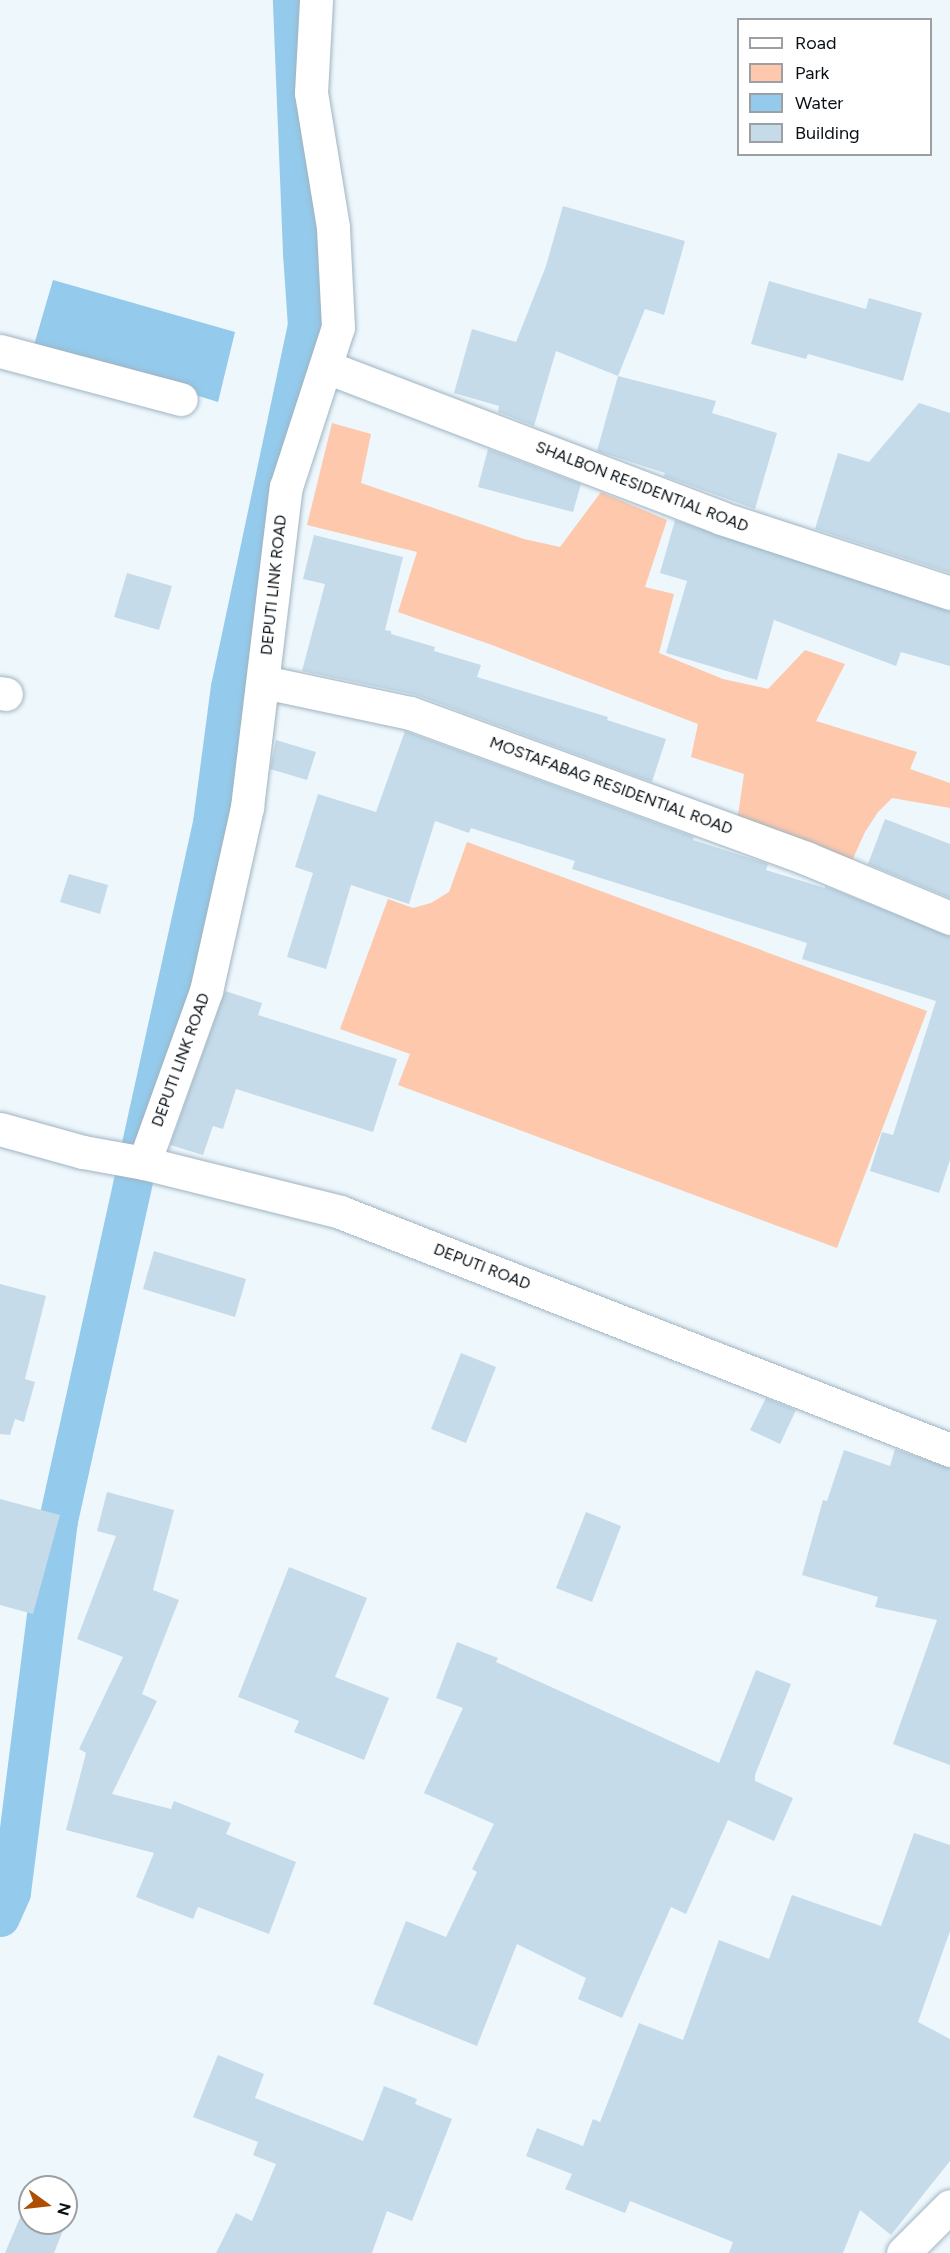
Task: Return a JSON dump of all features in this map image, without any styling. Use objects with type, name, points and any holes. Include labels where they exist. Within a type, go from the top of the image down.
[{"type":"street","name":"DEPUTI LINK ROAD","points":[[144,1163],[206,990],[247,807],[264,682],[273,577],[286,487],[338,327],[333,226],[311,93],[315,0]]},
{"type":"street","points":[[0,351],[181,399]]},
{"type":"street","name":"SHALBON RESIDENTIAL ROAD","points":[[337,371],[721,518],[950,593]]},
{"type":"street","name":"MOSTAFABAG RESIDENTIAL ROAD","points":[[264,682],[410,713],[806,858],[950,918]]},
{"type":"street","name":"DEPUTI ROAD","points":[[0,1129],[83,1152],[144,1163],[340,1212],[950,1450]]},
{"type":"street","points":[[903,2253],[950,2206]]},
{"type":"green space","points":[[332,423],[371,434],[361,483],[524,539],[560,547],[601,492],[667,520],[645,587],[674,594],[659,653],[723,679],[768,689],[805,650],[845,664],[816,721],[917,752],[910,769],[950,783],[950,808],[892,798],[878,812],[865,832],[851,863],[737,822],[744,774],[691,757],[698,724],[492,645],[398,612],[417,552],[307,525]]},
{"type":"green space","points":[[467,842],[927,1011],[837,1248],[398,1085],[410,1054],[340,1029],[388,899],[413,908],[431,903],[449,892]]},
{"type":"water","points":[[53,280],[235,332],[218,402],[34,345]]},
{"type":"building","points":[[563,206],[685,241],[664,315],[645,309],[618,376],[556,351],[534,426],[498,412],[499,406],[454,393],[472,329],[516,342],[546,266]]},
{"type":"building","points":[[769,281],[866,309],[869,298],[922,313],[903,381],[808,354],[806,359],[751,344]]},
{"type":"building","points":[[618,376],[716,401],[712,413],[777,433],[755,509],[664,476],[665,473],[597,451]]},
{"type":"building","points":[[919,403],[950,413],[950,573],[815,529],[838,453],[869,462]]},
{"type":"building","points":[[488,449],[581,484],[573,512],[478,487]]},
{"type":"building","points":[[675,520],[950,611],[950,666],[901,652],[896,666],[774,620],[757,680],[666,653],[687,581],[660,573]]},
{"type":"building","points":[[314,535],[403,557],[385,630],[391,631],[391,634],[435,647],[434,651],[481,665],[477,677],[608,717],[607,720],[666,739],[652,782],[416,695],[302,671],[325,584],[303,579]]},
{"type":"building","points":[[127,573],[172,586],[159,630],[114,617]]},
{"type":"building","points":[[405,731],[694,837],[693,840],[768,864],[766,870],[825,888],[825,886],[950,936],[950,1160],[939,1193],[870,1171],[882,1132],[893,1135],[936,1001],[802,959],[807,943],[572,869],[575,861],[471,828],[469,833],[435,821],[409,904],[351,885],[326,969],[287,957],[313,873],[295,867],[318,794],[376,812]]},
{"type":"building","points":[[276,740],[316,752],[307,780],[270,769]]},
{"type":"building","points":[[885,819],[950,844],[950,898],[868,864]]},
{"type":"building","points":[[69,874],[108,885],[100,914],[60,902]]},
{"type":"building","points":[[225,991],[262,1003],[258,1015],[397,1059],[373,1132],[236,1089],[223,1129],[213,1126],[203,1155],[170,1145]]},
{"type":"building","points":[[154,1251],[246,1279],[235,1317],[143,1289]]},
{"type":"building","points":[[0,1284],[46,1296],[25,1379],[35,1382],[24,1422],[15,1419],[10,1435],[0,1434]]},
{"type":"building","points":[[461,1353],[496,1367],[466,1443],[431,1429]]},
{"type":"building","points":[[766,1398],[796,1410],[780,1444],[750,1430]]},
{"type":"building","points":[[895,1449],[950,1468],[950,1765],[893,1744],[937,1620],[875,1607],[878,1597],[802,1575],[823,1500],[827,1501],[844,1450],[890,1466]]},
{"type":"building","points":[[107,1492],[174,1510],[153,1590],[179,1600],[142,1694],[157,1701],[112,1794],[171,1809],[174,1801],[231,1823],[226,1834],[296,1862],[269,1934],[198,1907],[193,1919],[136,1897],[154,1853],[66,1830],[86,1753],[79,1749],[123,1657],[77,1639],[116,1536],[97,1531]]},
{"type":"building","points":[[0,1499],[60,1515],[33,1614],[0,1605]]},
{"type":"building","points":[[586,1512],[621,1526],[592,1602],[556,1588]]},
{"type":"building","points":[[289,1567],[367,1598],[335,1677],[389,1698],[364,1760],[294,1732],[299,1721],[238,1697]]},
{"type":"building","points":[[457,1642],[498,1658],[496,1662],[719,1763],[756,1670],[791,1684],[755,1775],[755,1781],[793,1798],[774,1841],[728,1820],[686,1914],[671,1907],[622,2018],[578,1999],[586,1978],[517,1944],[477,2046],[373,2004],[406,1921],[446,1937],[477,1872],[472,1869],[494,1824],[424,1793],[463,1708],[436,1698]]},
{"type":"building","points":[[914,1833],[950,1845],[950,1931],[918,2022],[950,2039],[950,2161],[891,2235],[860,2210],[843,2253],[729,2253],[733,2242],[630,2201],[625,2213],[565,2189],[572,2174],[526,2156],[537,2128],[583,2146],[593,2119],[600,2122],[639,2023],[683,2040],[719,1940],[769,1959],[792,1895],[881,1926]]},
{"type":"building","points":[[218,2055],[264,2074],[255,2098],[363,2141],[384,2086],[417,2099],[415,2104],[452,2119],[412,2221],[387,2211],[372,2253],[216,2253],[236,2213],[252,2221],[276,2164],[253,2155],[258,2142],[193,2117]]},
{"type":"building","points":[[18,2222],[18,2235],[61,2235],[54,2253],[5,2253]]},
{"type":"waterway","points":[[0,1917],[11,1892],[58,1520],[212,823],[230,687],[307,326],[292,0]]}]
